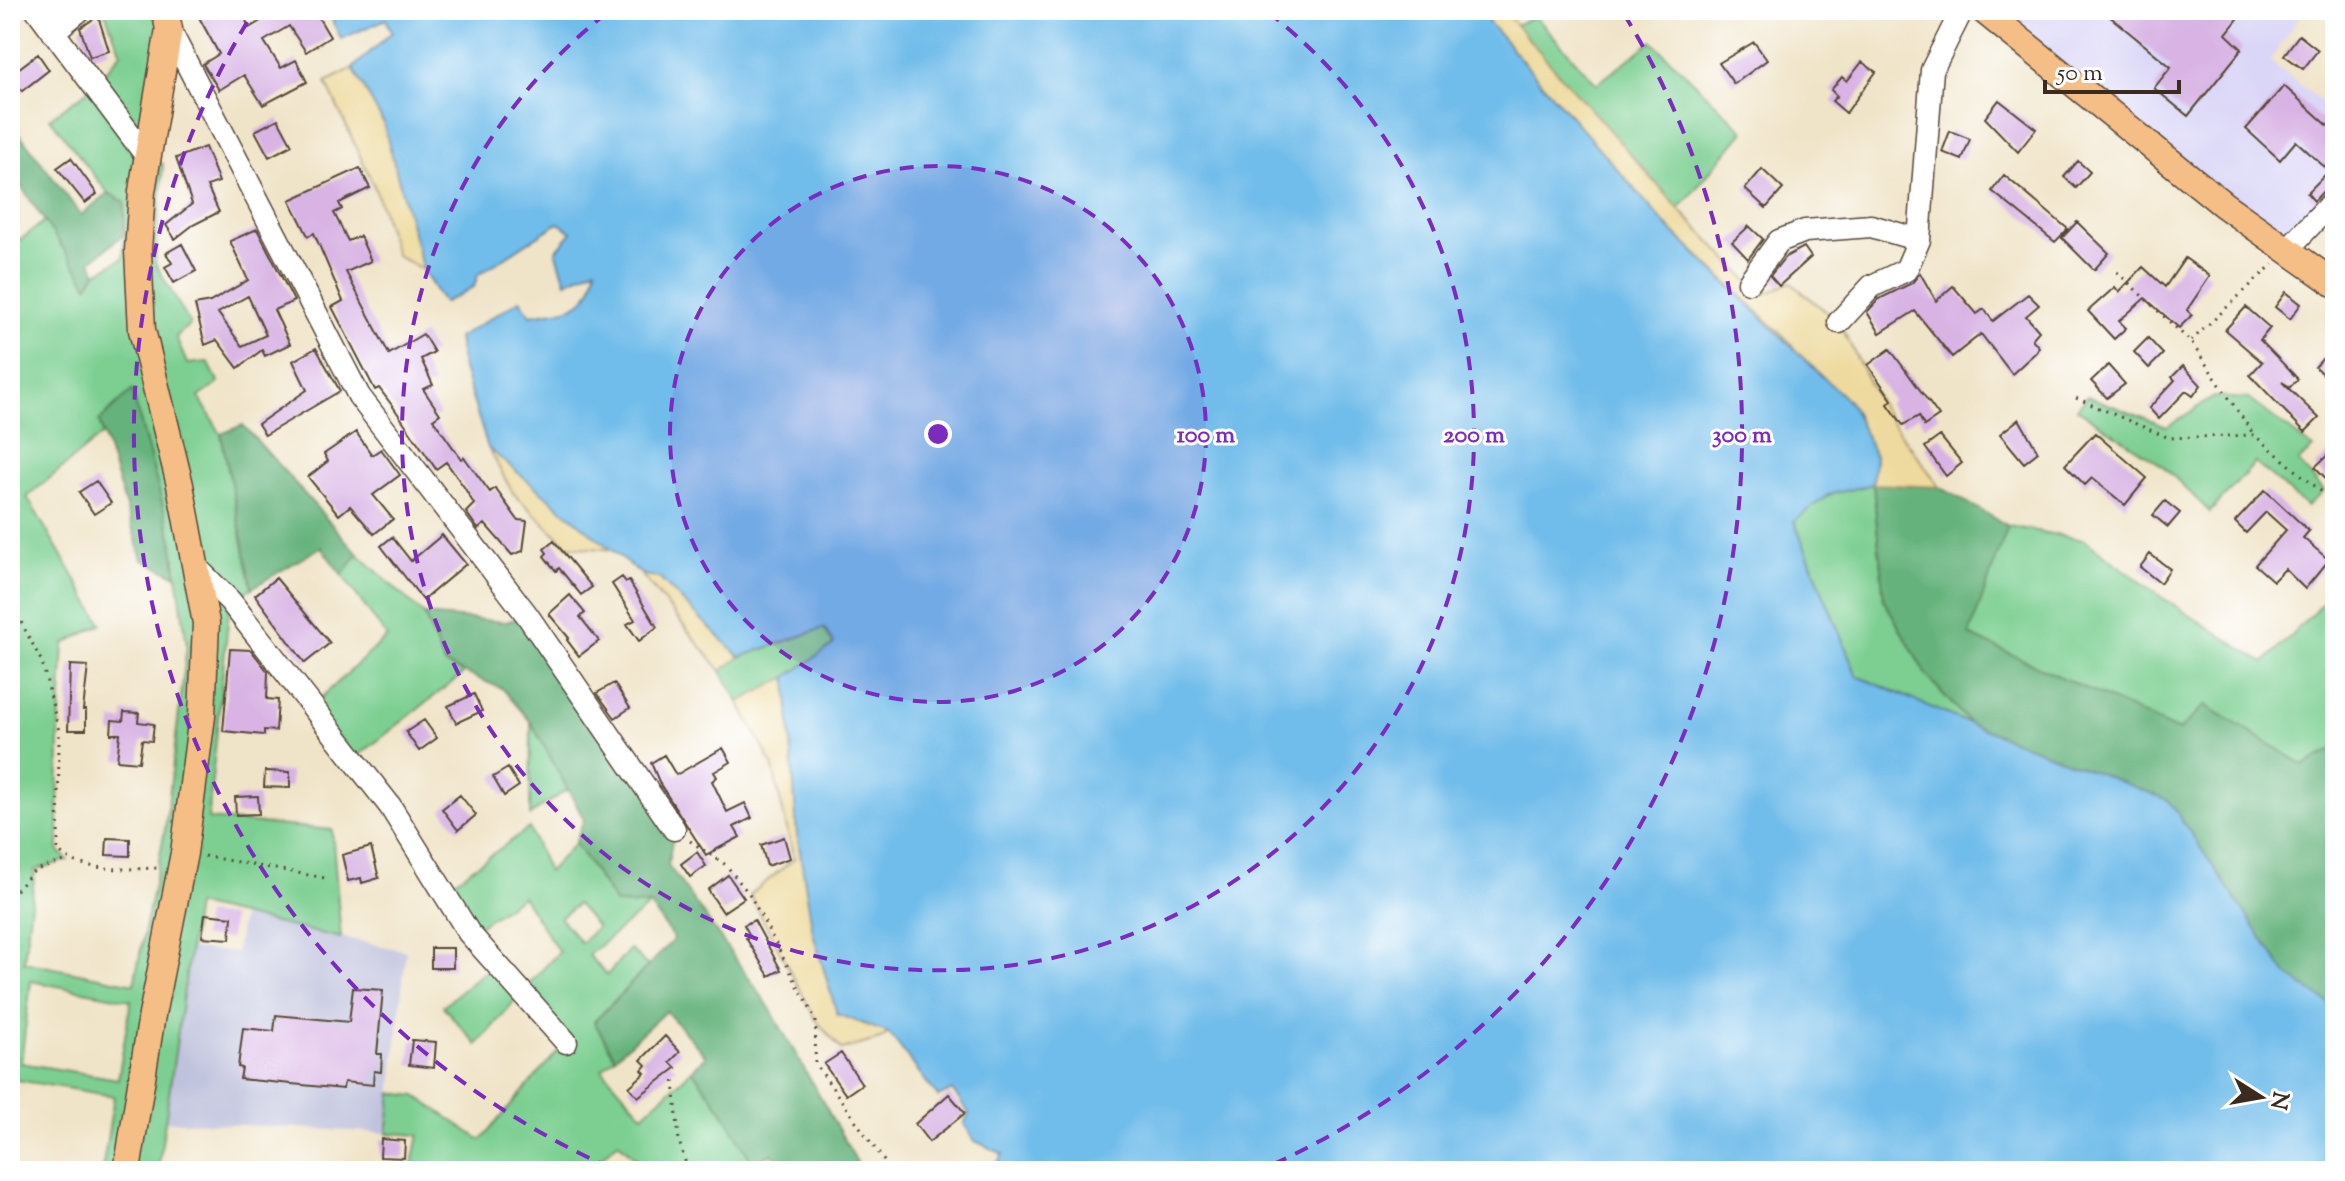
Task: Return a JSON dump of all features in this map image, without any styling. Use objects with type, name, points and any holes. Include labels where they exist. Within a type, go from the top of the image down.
[{"type":"main road","points":[[1983,10],[2224,205],[2335,284]]},
{"type":"main road","points":[[127,1171],[181,864],[202,716],[206,623],[199,570],[142,330],[138,251],[167,19]]},
{"type":"street","points":[[37,10],[148,158]]},
{"type":"street","points":[[53,32],[80,10]]},
{"type":"street","points":[[1839,322],[1872,286],[1906,270],[1919,240],[1932,70],[1962,10]]},
{"type":"street","points":[[167,19],[359,396],[527,615],[674,829]]},
{"type":"street","points":[[2287,250],[2335,199]]},
{"type":"street","points":[[1749,282],[1779,241],[1805,231],[1871,226],[1919,240]]},
{"type":"street","points":[[199,570],[230,601],[390,806],[469,933],[566,1042]]},
{"type":"path","points":[[2191,342],[2287,250]]},
{"type":"path","points":[[2117,272],[2191,342],[2254,435],[2335,503]]},
{"type":"path","points":[[2076,398],[2169,438],[2254,435]]},
{"type":"path","points":[[10,601],[42,662],[59,731],[58,851],[68,860]]},
{"type":"path","points":[[674,829],[726,865],[750,895],[816,1020],[815,1063],[891,1171]]},
{"type":"path","points":[[10,896],[35,870],[68,860],[121,869],[181,864],[325,878]]},
{"type":"path","points":[[674,1081],[679,1141],[688,1171]]},
{"type":"shaded area","points":[[1983,10],[2304,10],[2270,61],[2335,113],[2335,199],[2287,250]]},
{"type":"shaded area","points":[[242,916],[406,951],[387,1133],[165,1121],[190,949],[236,952]]},
{"type":"green space","points":[[104,10],[165,10],[148,158],[163,164],[155,263],[190,324],[176,337],[187,364],[208,362],[219,383],[199,397],[221,434],[252,588],[230,601],[208,819],[332,830],[341,938],[196,905],[158,1171],[102,1171],[114,1096],[10,1079],[10,497],[18,491],[10,480],[10,226],[20,240],[45,221],[88,284],[96,273],[123,258],[125,202],[108,193],[50,118],[93,87],[121,53]],"holes":[[[132,391],[172,540],[187,645],[165,830],[134,984],[24,962],[35,870],[68,860],[58,850],[59,731],[64,644],[102,624],[27,497],[103,434],[99,421]],[[31,981],[131,1000],[118,1079],[21,1063]]]},
{"type":"green space","points":[[1535,16],[1597,84],[1652,41],[1744,131],[1679,209],[1515,25]]},
{"type":"green space","points":[[10,121],[81,215],[108,193],[125,202],[124,234],[91,261],[96,273],[88,285],[10,170]]},
{"type":"green space","points":[[132,390],[172,540],[177,576],[142,559],[99,421]]},
{"type":"green space","points":[[2087,396],[2167,427],[2214,397],[2249,399],[2313,448],[2298,462],[2324,491],[2307,507],[2255,463],[2210,512],[2163,466],[2077,409]]},
{"type":"green space","points":[[243,425],[358,554],[342,575],[321,547],[252,588],[221,434]]},
{"type":"green space","points":[[1873,484],[1884,600],[1926,674],[1970,724],[1857,676],[1794,521],[1828,495]]},
{"type":"green space","points":[[1873,484],[1940,487],[2008,526],[1969,635],[2179,731],[2205,705],[2304,765],[2335,748],[2335,1008],[2287,975],[2168,800],[1970,724],[1926,675],[1884,600]]},
{"type":"green space","points":[[2008,526],[2084,540],[2163,598],[2264,663],[2335,591],[2335,748],[2304,765],[2205,705],[2179,732],[1968,635]]},
{"type":"green space","points":[[358,554],[424,615],[444,664],[464,673],[354,759],[312,706],[387,637],[342,575]]},
{"type":"green space","points":[[424,615],[506,622],[527,615],[674,829],[668,865],[768,1005],[862,1171],[784,1171],[772,1154],[753,1164],[722,1110],[692,1070],[706,1056],[666,1011],[615,1057],[594,1022],[674,939],[650,905],[616,904],[575,843],[584,819],[531,722],[503,689],[444,664]]},
{"type":"green space","points":[[824,628],[834,645],[787,677],[739,702],[721,671],[740,657]]},
{"type":"green space","points":[[531,722],[568,789],[530,815]]},
{"type":"green space","points":[[529,828],[548,872],[575,843],[616,904],[650,905],[588,955],[607,975],[630,949],[648,966],[594,1022],[615,1057],[602,1069],[643,1115],[692,1070],[722,1110],[753,1164],[746,1171],[649,1171],[618,1142],[588,1171],[372,1171],[412,1168],[419,1135],[387,1133],[392,1093],[416,1096],[481,1140],[566,1042],[523,991],[477,1045],[443,1006],[496,962],[523,990],[559,952],[522,896],[469,933],[442,890]],"holes":[[[577,904],[597,927],[581,943],[560,918]]]},
{"type":"sand","points":[[1478,10],[1503,10],[1679,209],[1749,282],[1769,293],[1790,282],[1839,322],[1882,408],[1940,487],[1873,484],[1875,456],[1787,339],[1664,223]]},
{"type":"sand","points":[[353,68],[383,122],[423,270],[396,255],[375,188],[326,82]]},
{"type":"sand","points":[[488,448],[615,550],[568,546],[513,493]]},
{"type":"sand","points":[[641,574],[659,578],[740,657],[721,671]]},
{"type":"sand","points":[[787,677],[797,834],[837,1014],[889,1033],[880,1039],[842,1050],[816,1020],[750,895],[794,859],[772,764],[739,702]]},
{"type":"water","points":[[327,10],[1478,10],[1664,223],[1850,403],[1875,456],[1873,484],[1828,495],[1794,521],[1857,676],[1970,724],[2168,800],[2287,975],[2335,1008],[2335,1171],[993,1171],[1003,1154],[975,1141],[964,1124],[969,1113],[952,1090],[938,1097],[889,1033],[837,1014],[813,933],[797,834],[787,677],[834,644],[824,628],[740,657],[659,578],[641,574],[488,448],[462,366],[458,338],[520,300],[531,315],[576,305],[589,292],[596,268],[566,282],[556,251],[572,232],[558,223],[478,275],[474,287],[443,303],[423,270],[383,122],[353,68],[392,32],[386,19],[341,39]]},
{"type":"building","points":[[195,10],[242,10],[249,28],[279,10],[314,10],[330,37],[306,52],[289,26],[264,41],[281,68],[296,60],[307,82],[263,105],[244,75],[219,90],[203,64],[219,54]]},
{"type":"building","points":[[2102,10],[2245,10],[2226,34],[2242,49],[2188,116],[2154,88],[2171,67]]},
{"type":"building","points":[[98,16],[109,51],[90,57],[80,28]]},
{"type":"building","points":[[2299,35],[2318,50],[2303,69],[2284,55]]},
{"type":"building","points":[[1754,42],[1767,60],[1734,84],[1719,63]]},
{"type":"building","points":[[38,54],[49,70],[22,91],[18,86],[10,92],[10,75]]},
{"type":"building","points":[[1862,62],[1876,72],[1846,113],[1832,101],[1837,96],[1831,90],[1842,77],[1847,81]]},
{"type":"building","points":[[2284,86],[2335,132],[2335,185],[2325,189],[2314,201],[2307,193],[2329,171],[2296,141],[2280,160],[2246,129]]},
{"type":"building","points":[[1999,100],[2036,129],[2018,152],[1985,118]]},
{"type":"building","points":[[278,119],[292,145],[269,157],[255,131]]},
{"type":"building","points":[[1950,131],[1970,139],[1962,160],[1942,152]]},
{"type":"building","points":[[205,147],[219,182],[207,186],[219,212],[193,225],[175,239],[166,225],[192,204],[176,158]]},
{"type":"building","points":[[71,158],[97,194],[85,203],[57,168]]},
{"type":"building","points":[[2078,161],[2090,172],[2076,188],[2064,177]]},
{"type":"building","points":[[360,168],[370,188],[339,203],[342,209],[334,213],[348,241],[360,236],[371,261],[346,272],[389,354],[423,334],[434,352],[421,359],[433,385],[423,389],[440,414],[433,419],[461,459],[464,457],[490,492],[495,488],[518,520],[527,521],[523,551],[512,555],[485,524],[478,529],[466,512],[474,504],[464,487],[446,462],[436,469],[379,388],[375,390],[332,307],[343,301],[314,233],[308,236],[290,200]]},
{"type":"building","points":[[1762,169],[1783,189],[1766,208],[1745,189]]},
{"type":"building","points":[[2004,175],[2068,229],[2055,242],[1992,191]]},
{"type":"building","points":[[2077,222],[2109,253],[2094,270],[2062,238]]},
{"type":"building","points":[[1749,226],[1763,239],[1748,259],[1732,242]]},
{"type":"building","points":[[257,229],[294,301],[274,310],[290,344],[265,356],[262,350],[238,368],[217,340],[205,345],[195,305],[210,302],[248,280],[230,241]],"holes":[[[248,296],[266,335],[242,346],[218,313]]]},
{"type":"building","points":[[182,244],[196,271],[174,283],[165,267],[172,263],[166,253]]},
{"type":"building","points":[[1804,247],[1811,257],[1779,286],[1770,276],[1785,257]]},
{"type":"building","points":[[2185,258],[2210,276],[2187,310],[2192,315],[2179,328],[2145,298],[2119,321],[2126,328],[2114,339],[2088,311],[2115,287],[2119,292],[2143,267],[2165,287]]},
{"type":"building","points":[[1920,273],[1936,301],[1953,286],[1977,314],[1984,309],[1993,321],[2028,294],[2039,305],[2026,316],[2039,331],[2032,339],[2039,347],[2036,352],[2012,374],[1981,334],[1952,357],[1915,311],[1880,333],[1867,312],[1879,299],[1912,283]]},
{"type":"building","points":[[2286,292],[2301,304],[2290,319],[2275,307]]},
{"type":"building","points":[[2246,307],[2270,328],[2260,340],[2298,379],[2290,387],[2282,382],[2319,418],[2305,432],[2250,375],[2262,362],[2225,330]]},
{"type":"building","points":[[2148,338],[2163,354],[2149,368],[2134,352]]},
{"type":"building","points":[[2335,345],[2335,386],[2315,367]]},
{"type":"building","points":[[316,348],[340,391],[265,435],[258,424],[307,390],[293,361]]},
{"type":"building","points":[[1890,349],[1939,416],[1924,426],[1919,416],[1903,425],[1888,404],[1892,400],[1868,365]]},
{"type":"building","points":[[2108,365],[2125,384],[2107,398],[2091,381]]},
{"type":"building","points":[[2183,366],[2201,385],[2193,396],[2186,391],[2159,419],[2149,408],[2175,380],[2172,377]]},
{"type":"building","points":[[2019,419],[2038,452],[2024,463],[2000,434]]},
{"type":"building","points":[[356,432],[372,455],[381,449],[400,475],[373,495],[393,519],[374,534],[350,506],[339,515],[308,477],[328,461],[324,454]]},
{"type":"building","points":[[2095,433],[2147,478],[2125,505],[2092,478],[2085,485],[2065,465]]},
{"type":"building","points":[[1940,436],[1962,463],[1946,476],[1925,447]]},
{"type":"building","points":[[2335,448],[2335,488],[2315,467]]},
{"type":"building","points":[[96,481],[111,503],[94,514],[79,492]]},
{"type":"building","points":[[2265,490],[2309,531],[2303,538],[2329,560],[2305,589],[2285,569],[2273,581],[2255,565],[2286,530],[2266,512],[2246,533],[2235,522]]},
{"type":"building","points":[[2165,501],[2180,513],[2168,527],[2153,515]]},
{"type":"building","points":[[442,535],[466,564],[423,600],[381,546],[392,537],[411,561]]},
{"type":"building","points":[[554,541],[592,587],[581,595],[559,568],[556,571],[544,556],[547,553],[544,549]]},
{"type":"building","points":[[2150,554],[2170,569],[2160,583],[2140,567]]},
{"type":"building","points":[[622,577],[629,581],[657,627],[639,641],[627,624],[635,620],[612,584]]},
{"type":"building","points":[[276,578],[330,643],[305,663],[255,595]]},
{"type":"building","points":[[570,595],[585,613],[580,617],[599,641],[579,656],[549,614]]},
{"type":"building","points":[[230,649],[251,650],[268,672],[267,699],[278,700],[276,731],[264,730],[264,735],[223,731]]},
{"type":"building","points":[[70,665],[88,666],[83,710],[86,710],[86,730],[68,730]]},
{"type":"building","points":[[614,683],[630,708],[615,718],[597,693]]},
{"type":"building","points":[[474,694],[482,711],[456,723],[448,706]]},
{"type":"building","points":[[124,712],[139,713],[138,722],[154,724],[152,741],[142,740],[139,762],[117,760],[120,734],[111,734],[112,720],[123,721]]},
{"type":"building","points":[[424,720],[437,738],[419,751],[406,732]]},
{"type":"building","points":[[723,748],[731,762],[714,772],[717,777],[712,781],[727,812],[745,803],[752,818],[734,827],[740,837],[706,855],[660,784],[651,763],[664,755],[676,775]]},
{"type":"building","points":[[508,768],[519,786],[504,796],[493,777]]},
{"type":"building","points":[[265,771],[290,772],[290,788],[264,787]]},
{"type":"building","points":[[460,795],[476,815],[458,830],[442,809]]},
{"type":"building","points":[[258,796],[259,814],[236,815],[235,797]]},
{"type":"building","points":[[784,837],[790,858],[767,866],[761,845]]},
{"type":"building","points":[[107,838],[130,839],[130,856],[106,855]]},
{"type":"building","points":[[371,847],[379,878],[362,883],[361,878],[348,881],[342,855]]},
{"type":"building","points":[[697,852],[706,866],[690,877],[681,864]]},
{"type":"building","points":[[728,875],[744,898],[723,912],[708,890]]},
{"type":"building","points":[[205,914],[232,917],[230,939],[202,937]]},
{"type":"building","points":[[754,920],[781,970],[769,976],[746,938],[750,936],[744,925]]},
{"type":"building","points":[[431,948],[453,948],[453,968],[431,968]]},
{"type":"building","points":[[353,988],[383,990],[377,1054],[382,1054],[381,1072],[374,1071],[373,1085],[344,1082],[343,1089],[240,1079],[242,1068],[238,1067],[243,1028],[274,1031],[276,1015],[349,1022]]},
{"type":"building","points":[[665,1036],[680,1052],[670,1062],[676,1068],[638,1097],[629,1087],[645,1073],[642,1070],[646,1065],[641,1060]]},
{"type":"building","points":[[412,1040],[436,1042],[434,1068],[409,1065]]},
{"type":"building","points":[[841,1053],[862,1084],[846,1095],[824,1064]]},
{"type":"building","points":[[949,1094],[965,1113],[929,1142],[915,1124]]},
{"type":"building","points":[[381,1139],[405,1141],[404,1158],[380,1157]]}]
